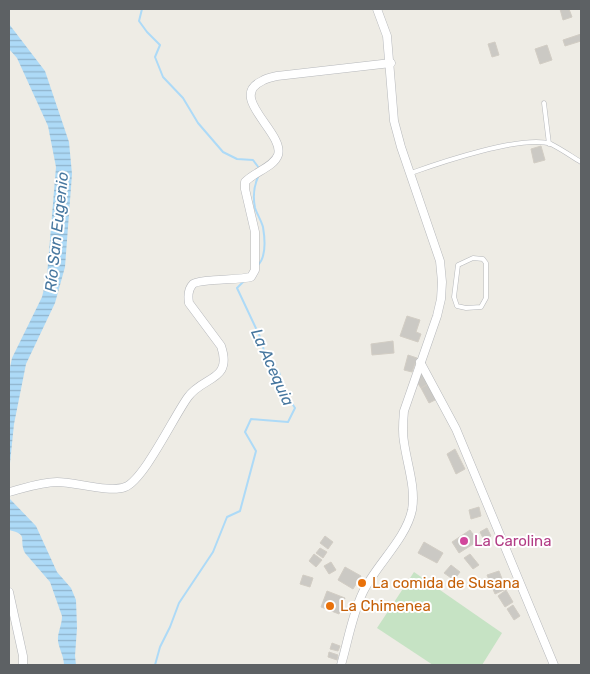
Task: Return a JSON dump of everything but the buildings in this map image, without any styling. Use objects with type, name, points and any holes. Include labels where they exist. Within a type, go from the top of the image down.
[{"type":"street","points":[[341,665],[355,610],[362,592],[372,574],[410,520],[413,497],[402,427],[406,404],[442,299],[440,261],[400,147],[394,121],[391,63],[387,36],[377,9]]},
{"type":"street","points":[[10,491],[55,482],[119,489],[132,483],[144,468],[188,396],[223,370],[224,355],[221,346],[189,303],[188,296],[192,285],[199,282],[243,279],[251,277],[255,270],[255,232],[245,182],[249,177],[276,160],[279,153],[278,144],[252,104],[250,94],[254,86],[262,80],[277,76],[391,63]]},
{"type":"street","points":[[420,362],[456,429],[554,665]]},
{"type":"street","points":[[9,592],[23,656],[23,665]]},
{"type":"lane","points":[[544,103],[550,144]]},
{"type":"lane","points":[[411,174],[447,160],[524,142],[550,144],[581,162]]},
{"type":"lane","points":[[473,258],[483,259],[486,263],[486,298],[481,307],[466,308],[457,306],[454,297],[455,288],[458,265],[473,258]]},
{"type":"lane","points":[[442,287],[455,288]]},
{"type":"green space","points":[[414,572],[502,633],[482,665],[433,665],[377,628]]},
{"type":"water","name":"Río San Eugenio","points":[[9,24],[45,71],[69,142],[72,174],[65,267],[55,303],[26,364],[14,424],[9,473],[9,372],[12,358],[42,297],[47,276],[56,167],[48,126],[17,58],[9,49]]},
{"type":"water","points":[[9,498],[36,526],[57,572],[71,588],[76,600],[76,665],[64,665],[58,640],[62,616],[50,582],[25,553],[21,536],[9,530]]},
{"type":"waterway","name":"La Acequia","points":[[142,9],[139,21],[160,45],[155,57],[163,77],[183,98],[198,123],[223,152],[237,159],[253,160],[259,168]]},
{"type":"waterway","name":"La Acequia","points":[[258,177],[254,204],[263,227],[265,242],[263,257],[258,265]]},
{"type":"waterway","name":"La Acequia","points":[[155,665],[160,647],[179,603],[213,552],[227,517],[240,511],[256,451],[245,432],[251,419],[288,422],[295,408],[284,391],[279,372],[265,355],[261,339],[237,288],[244,281]]},
{"type":"place","name":"La Carolina","points":[[464,541]]},
{"type":"place","name":"La comida de Susana","points":[[362,583]]},
{"type":"place","name":"La Chimenea","points":[[330,606]]}]
